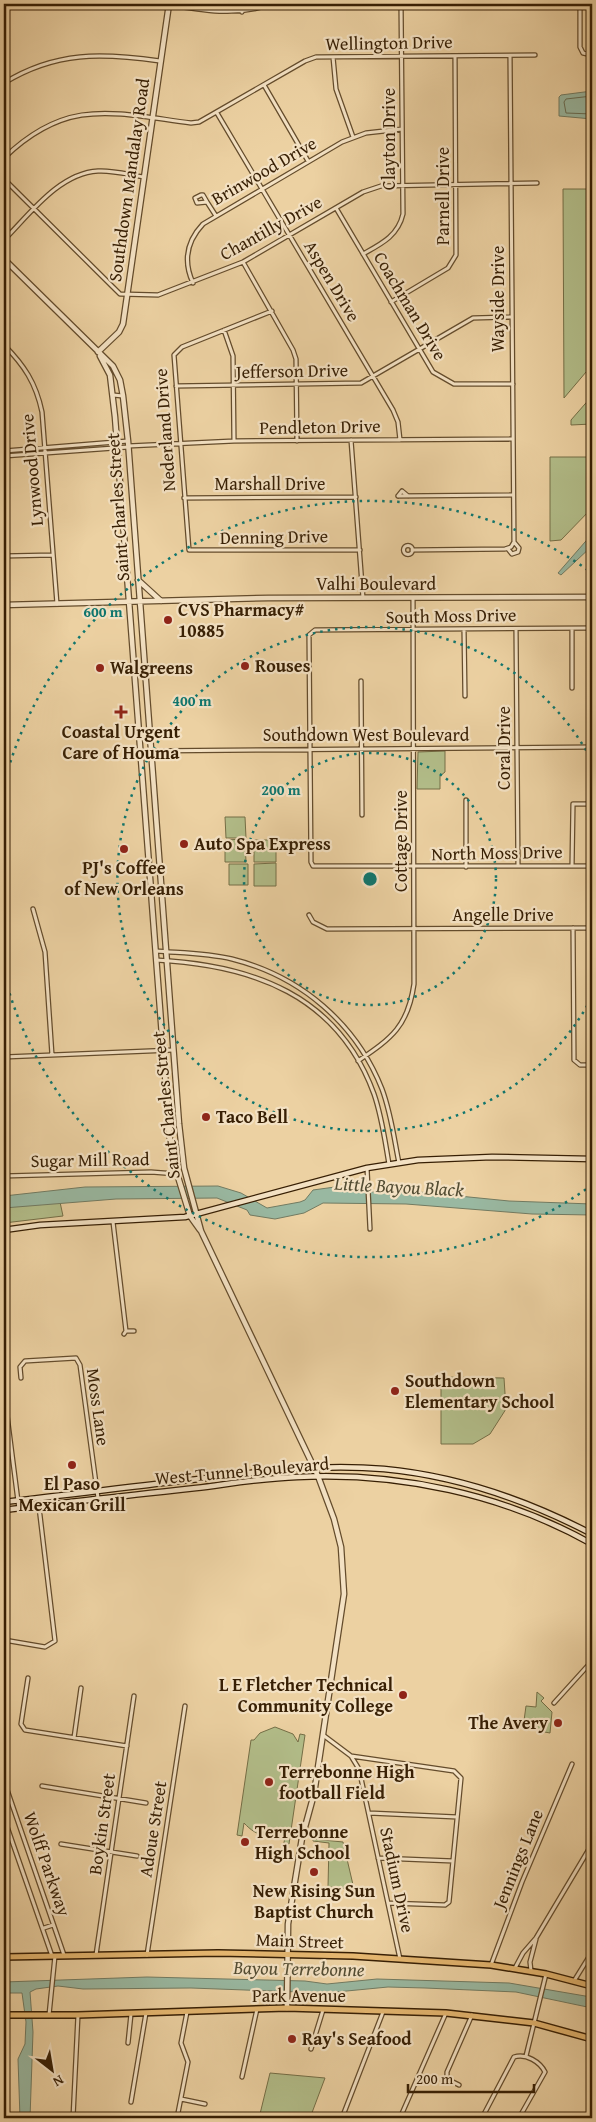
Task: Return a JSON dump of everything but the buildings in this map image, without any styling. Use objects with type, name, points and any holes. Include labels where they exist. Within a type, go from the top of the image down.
[{"type":"main road","name":"Main Street","points":[[4,1957],[288,1954],[400,1959],[491,1965],[546,1974],[592,1986]]},
{"type":"main road","name":"Park Avenue","points":[[4,2015],[131,2014],[287,2008],[472,2014],[534,2023],[592,2039]]},
{"type":"street","points":[[164,4],[232,13],[272,4]]},
{"type":"street","name":"Southdown Mandalay Road","points":[[98,352],[119,332],[123,324],[168,4]]},
{"type":"street","points":[[242,12],[243,4]]},
{"type":"street","name":"Clayton Drive","points":[[363,254],[384,242],[398,228],[402,214],[401,4]]},
{"type":"street","points":[[580,4],[580,47],[583,53],[592,55]]},
{"type":"street","points":[[4,83],[36,67],[65,58],[102,55],[160,61]]},
{"type":"street","name":"Wellington Drive","points":[[4,158],[34,132],[69,116],[95,112],[194,123],[217,112],[305,61],[316,58],[535,55]]},
{"type":"street","name":"Parnell Drive","points":[[391,302],[443,271],[454,261],[457,251],[455,56]]},
{"type":"street","name":"Wayside Drive","points":[[510,56],[514,542]]},
{"type":"street","points":[[334,57],[336,89],[353,137]]},
{"type":"street","points":[[264,85],[308,161]]},
{"type":"street","name":"Aspen Drive","points":[[217,112],[373,377],[398,422],[400,440]]},
{"type":"street","name":"Brinwood Drive","points":[[193,283],[187,262],[189,248],[197,231],[216,216],[308,161],[353,137],[380,130],[402,129]]},
{"type":"street","points":[[4,240],[64,182],[86,173],[108,171],[144,177]]},
{"type":"street","points":[[4,178],[120,294],[127,295]]},
{"type":"street","name":"Chantilly Drive","points":[[127,295],[158,295],[243,262],[371,189],[403,184],[537,183]]},
{"type":"street","points":[[207,202],[216,216]]},
{"type":"street","name":"Coachman Drive","points":[[336,208],[433,372],[447,382],[459,385],[513,384]]},
{"type":"street","name":"Saint Charles Street","points":[[4,259],[113,366],[120,380],[128,445],[180,1138],[188,1186],[201,1231],[318,1476],[336,1526],[344,1569],[344,1594],[314,1794],[302,1838],[288,1924],[287,2008]]},
{"type":"street","points":[[243,262],[293,350],[297,441]]},
{"type":"street","name":"Nederland Drive","points":[[189,550],[173,358],[176,351],[272,311]]},
{"type":"street","name":"Jefferson Drive","points":[[176,386],[361,383],[473,318],[512,317]]},
{"type":"street","points":[[224,330],[233,356],[234,441]]},
{"type":"street","name":"Lynwood Drive","points":[[4,344],[23,365],[34,385],[42,412],[57,604]]},
{"type":"street","name":"Saint Charles Street","points":[[98,352],[110,375],[113,395],[171,1154],[190,1216]]},
{"type":"street","points":[[113,395],[123,396]]},
{"type":"street","name":"Pendleton Drive","points":[[117,445],[234,441],[513,438]]},
{"type":"street","points":[[351,440],[363,598]]},
{"type":"street","points":[[4,451],[117,445]]},
{"type":"street","points":[[4,456],[117,445]]},
{"type":"street","points":[[398,496],[514,495]]},
{"type":"street","name":"Marshall Drive","points":[[184,498],[356,497]]},
{"type":"street","points":[[412,550],[508,549],[514,542],[519,548],[518,552],[512,554],[508,549]]},
{"type":"street","name":"Denning Drive","points":[[189,550],[360,550]]},
{"type":"street","points":[[4,556],[53,555]]},
{"type":"street","points":[[137,579],[161,601]]},
{"type":"street","name":"Valhi Boulevard","points":[[4,605],[363,598],[592,597]]},
{"type":"street","name":"Cottage Drive","points":[[358,1061],[394,1035],[409,1010],[414,984],[413,598]]},
{"type":"street","points":[[572,628],[572,688]]},
{"type":"street","name":"South Moss Drive","points":[[310,749],[309,635],[315,630],[592,628]]},
{"type":"street","points":[[464,629],[465,696]]},
{"type":"street","name":"Coral Drive","points":[[516,629],[518,866]]},
{"type":"street","points":[[361,681],[362,816]]},
{"type":"street","name":"Southdown West Boulevard","points":[[140,751],[592,747]]},
{"type":"street","name":"North Moss Drive","points":[[310,749],[311,862],[313,866],[415,868],[592,866]]},
{"type":"street","points":[[466,800],[466,867]]},
{"type":"street","points":[[572,866],[573,804],[592,804]]},
{"type":"street","points":[[33,908],[45,952],[52,1055]]},
{"type":"street","name":"Angelle Drive","points":[[309,915],[313,922],[328,929],[592,928]]},
{"type":"street","points":[[574,928],[576,1063],[592,1065]]},
{"type":"street","points":[[155,950],[232,959],[256,966],[286,980],[327,1009],[347,1029],[366,1056],[380,1085],[389,1110],[399,1163]]},
{"type":"street","points":[[156,960],[228,968],[253,975],[281,988],[322,1016],[341,1037],[358,1061],[379,1112],[389,1164]]},
{"type":"street","points":[[4,1057],[173,1050]]},
{"type":"street","points":[[4,1230],[40,1225],[113,1222],[197,1215],[367,1168],[389,1164],[458,1157],[592,1159]]},
{"type":"street","points":[[367,1168],[370,1188],[370,1230]]},
{"type":"street","name":"Sugar Mill Road","points":[[4,1176],[151,1172],[177,1174]]},
{"type":"street","points":[[190,1216],[201,1231]]},
{"type":"street","points":[[113,1222],[125,1333],[134,1331]]},
{"type":"street","name":"Moss Lane","points":[[21,1378],[20,1367],[25,1362],[76,1358],[80,1365],[98,1498]]},
{"type":"street","points":[[4,1412],[6,1411],[7,1414],[18,1508]]},
{"type":"street","name":"West Tunnel Boulevard","points":[[4,1502],[264,1471],[314,1468],[384,1469],[472,1485],[538,1508],[592,1534]]},
{"type":"street","name":"West Tunnel Boulevard","points":[[4,1510],[289,1477],[318,1476],[384,1479],[452,1490],[512,1508],[544,1520],[592,1544]]},
{"type":"street","points":[[4,1640],[45,1647],[55,1641],[39,1507]]},
{"type":"street","points":[[554,1703],[592,1661]]},
{"type":"street","points":[[28,1678],[21,1724],[23,1728],[127,1746]]},
{"type":"street","points":[[74,1738],[81,1688]]},
{"type":"street","name":"Boykin Street","points":[[96,1956],[134,1696]]},
{"type":"street","name":"Adoue Street","points":[[147,1955],[185,1706]]},
{"type":"street","points":[[323,1736],[351,1756],[457,1772],[461,1781],[449,1902],[445,1905],[388,1903]]},
{"type":"street","name":"Stadium Drive","points":[[351,1756],[359,1769],[400,1959]]},
{"type":"street","name":"Jennings Lane","points":[[491,1965],[522,1882],[572,1764]]},
{"type":"street","name":"Wolff Parkway","points":[[4,1781],[64,1955]]},
{"type":"street","points":[[42,1786],[146,1803]]},
{"type":"street","points":[[368,1814],[458,1816]]},
{"type":"street","points":[[4,1818],[53,1956],[54,1975],[49,2015]]},
{"type":"street","points":[[61,1844],[137,1856]]},
{"type":"street","points":[[514,1969],[523,1953],[536,1938],[592,1844]]},
{"type":"street","points":[[378,1858],[453,1861]]},
{"type":"street","points":[[44,1928],[53,1925]]},
{"type":"street","points":[[532,1972],[530,1962],[536,1938]]},
{"type":"street","points":[[574,1981],[592,1952]]},
{"type":"street","points":[[526,2056],[546,1974]]},
{"type":"street","points":[[242,2077],[258,2009]]},
{"type":"street","points":[[311,2049],[323,2010]]},
{"type":"street","points":[[186,2118],[177,2118],[188,2062],[181,2043],[187,2011]]},
{"type":"street","points":[[342,2118],[383,2011]]},
{"type":"street","points":[[131,2102],[146,2013]]},
{"type":"street","points":[[400,2118],[446,2013]]},
{"type":"street","points":[[128,2043],[131,2014]]},
{"type":"street","points":[[459,2085],[447,2079],[447,2072],[472,2014]]},
{"type":"street","points":[[73,2118],[78,2015]]},
{"type":"street","points":[[482,2118],[514,2057],[526,2056],[542,2066],[545,2072],[519,2118]]},
{"type":"street","points":[[181,2099],[205,2104]]},
{"type":"shaded area","points":[[563,189],[592,189],[592,365],[564,398]]},
{"type":"shaded area","points":[[592,396],[592,424],[571,425],[571,420]]},
{"type":"shaded area","points":[[550,457],[592,457],[592,508],[561,540],[550,541]]},
{"type":"shaded area","points":[[445,751],[445,772],[440,776],[440,789],[417,789],[418,752]]},
{"type":"shaded area","points":[[225,817],[245,817],[246,838],[226,838]]},
{"type":"shaded area","points":[[245,839],[246,862],[225,862],[225,840]]},
{"type":"shaded area","points":[[254,840],[276,840],[276,862],[254,862]]},
{"type":"shaded area","points":[[276,863],[276,886],[254,886],[254,864]]},
{"type":"shaded area","points":[[229,864],[248,864],[248,885],[229,885]]},
{"type":"shaded area","points":[[60,1202],[63,1216],[4,1223],[4,1207]]},
{"type":"shaded area","points":[[444,1377],[504,1378],[506,1409],[490,1434],[473,1444],[441,1444],[441,1381]]},
{"type":"shaded area","points":[[537,1692],[544,1698],[541,1701],[552,1712],[550,1733],[523,1728],[526,1706],[536,1707]]},
{"type":"shaded area","points":[[275,1727],[293,1734],[298,1742],[300,1734],[305,1735],[289,1844],[284,1843],[286,1828],[275,1834],[264,1835],[249,1828],[244,1823],[242,1836],[237,1835],[251,1740],[254,1740],[260,1733]]},
{"type":"shaded area","points":[[313,1839],[343,1842],[354,1889],[328,1887],[329,1843],[313,1841]]},
{"type":"shaded area","points":[[270,2073],[325,2078],[310,2118],[259,2118]]},
{"type":"water","points":[[592,91],[592,119],[559,116],[559,97],[561,95]]},
{"type":"water","points":[[592,534],[592,546],[561,575],[558,573]]},
{"type":"water","points":[[218,1186],[241,1193],[267,1208],[300,1202],[305,1200],[313,1190],[335,1187],[374,1192],[409,1191],[509,1201],[592,1204],[592,1215],[532,1214],[406,1204],[323,1203],[304,1213],[275,1219],[250,1215],[247,1210],[217,1198],[116,1199],[4,1208],[4,1196],[85,1187]]},
{"type":"water","points":[[147,1977],[305,1981],[327,1984],[377,1979],[509,1983],[591,1997],[592,1995],[592,2008],[516,1992],[425,1988],[388,1987],[326,1993],[191,1988],[83,1989],[58,1986],[36,1989],[30,1992],[33,2032],[30,2118],[20,2118],[18,2059],[25,2044],[26,2022],[22,1993],[4,1993],[4,1982]]},
{"type":"place","name":"CVS Pharmacy# 10885","points":[[168,620]]},
{"type":"place","name":"Rouses","points":[[245,666]]},
{"type":"place","name":"Walgreens","points":[[100,668]]},
{"type":"place","name":"Coastal Urgent Care of Houma","points":[[121,712]]},
{"type":"place","name":"Auto Spa Express","points":[[184,844]]},
{"type":"place","name":"PJ's Coffee of New Orleans","points":[[124,849]]},
{"type":"place","name":"Taco Bell","points":[[206,1117]]},
{"type":"place","name":"Southdown Elementary School","points":[[395,1391]]},
{"type":"place","name":"El Paso Mexican Grill","points":[[72,1465]]},
{"type":"place","name":"L E Fletcher Technical Community College","points":[[403,1695]]},
{"type":"place","name":"The Avery","points":[[558,1723]]},
{"type":"place","name":"Terrebonne High football Field","points":[[269,1782]]},
{"type":"place","name":"Terrebonne High School","points":[[245,1842]]},
{"type":"place","name":"New Rising Sun Baptist Church","points":[[314,1872]]},
{"type":"place","name":"Ray's Seafood","points":[[292,2039]]},
{"type":"water label","name":"Little Bayou Black","points":[[399,1186]]},
{"type":"water label","name":"Bayou Terrebonne","points":[[299,1968]]}]
